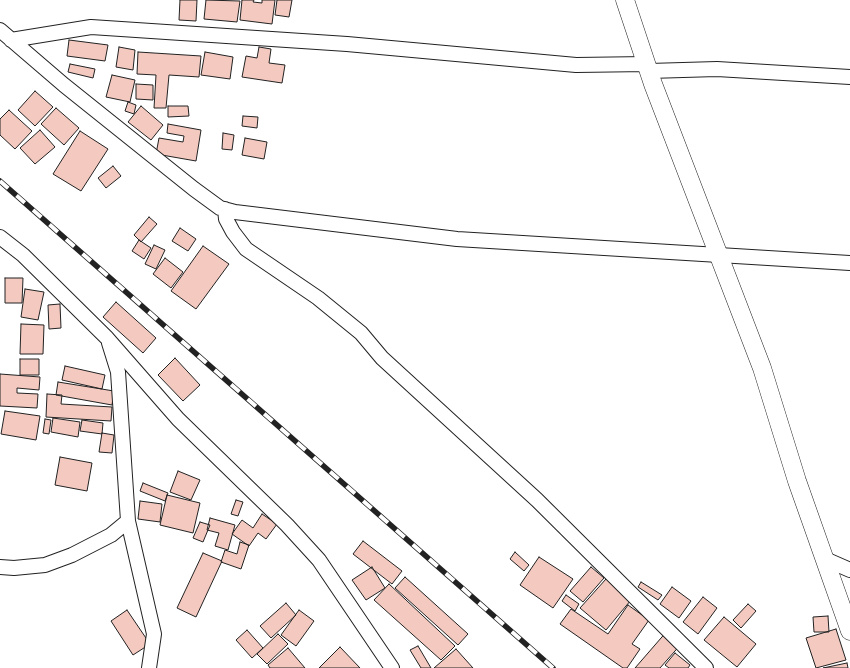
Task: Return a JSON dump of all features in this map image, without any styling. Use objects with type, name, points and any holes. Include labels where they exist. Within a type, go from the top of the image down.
[{"type":"street","points":[[625,0],[648,68],[762,368],[850,631]]},
{"type":"street","points":[[11,40],[91,27],[347,44],[576,65],[718,69],[850,77]]},
{"type":"street","points":[[0,30],[64,85],[187,182],[225,209],[235,212],[457,239],[850,264]]},
{"type":"street","points":[[225,209],[226,219],[246,249],[318,298],[361,333],[382,358],[537,500],[706,668]]},
{"type":"street","points":[[0,237],[24,255],[107,338],[178,419],[284,522],[319,560],[392,668]]},
{"type":"street","points":[[107,338],[118,372],[128,521],[154,634],[150,668]]},
{"type":"street","points":[[0,566],[14,568],[44,565],[72,556],[111,535],[128,521]]},
{"type":"street","points":[[825,559],[850,570]]},
{"type":"building","points":[[180,0],[197,0],[196,21],[179,20]]},
{"type":"building","points":[[206,0],[240,1],[237,22],[204,19]]},
{"type":"building","points":[[242,0],[254,0],[253,2],[262,3],[262,0],[275,0],[272,24],[240,20]]},
{"type":"building","points":[[277,0],[292,0],[289,17],[275,15]]},
{"type":"building","points":[[69,40],[108,45],[105,61],[67,56]]},
{"type":"building","points":[[119,47],[135,50],[133,70],[116,67]]},
{"type":"building","points":[[259,47],[271,49],[269,63],[285,65],[282,83],[242,77],[246,56],[257,58]]},
{"type":"building","points":[[138,52],[201,56],[199,77],[169,75],[166,108],[154,108],[156,75],[137,74]]},
{"type":"building","points":[[205,52],[233,57],[230,79],[201,75]]},
{"type":"building","points":[[70,64],[95,69],[93,78],[68,72]]},
{"type":"building","points":[[112,75],[135,80],[130,102],[106,97]]},
{"type":"building","points":[[136,84],[153,85],[153,100],[136,99]]},
{"type":"building","points":[[35,91],[53,107],[35,126],[18,110]]},
{"type":"building","points":[[128,102],[136,105],[134,114],[125,111]]},
{"type":"building","points":[[141,106],[163,125],[151,140],[128,122]]},
{"type":"building","points":[[168,106],[188,106],[189,116],[168,117]]},
{"type":"building","points":[[56,108],[79,128],[64,145],[41,124]]},
{"type":"building","points":[[9,110],[32,131],[15,149],[0,135],[0,119]]},
{"type":"building","points":[[243,116],[258,117],[257,128],[242,126]]},
{"type":"building","points":[[168,124],[201,130],[196,161],[156,154],[159,138],[183,142],[184,136],[167,133]]},
{"type":"building","points":[[40,130],[55,147],[35,164],[20,148]]},
{"type":"building","points":[[80,131],[108,149],[81,191],[53,174]]},
{"type":"building","points":[[223,133],[234,135],[232,150],[222,149]]},
{"type":"building","points":[[245,138],[267,142],[264,159],[242,155]]},
{"type":"building","points":[[113,166],[121,176],[106,188],[98,178]]},
{"type":"building","points":[[149,217],[157,224],[141,242],[134,235]]},
{"type":"building","points":[[180,228],[196,239],[188,251],[172,241]]},
{"type":"building","points":[[139,240],[151,248],[144,259],[132,251]]},
{"type":"building","points":[[154,245],[165,250],[156,269],[145,264]]},
{"type":"building","points":[[203,246],[229,264],[196,309],[171,291]]},
{"type":"building","points":[[165,258],[183,272],[171,288],[153,274]]},
{"type":"building","points":[[5,278],[23,278],[22,303],[5,303]]},
{"type":"building","points":[[25,289],[44,292],[38,320],[21,317]]},
{"type":"building","points":[[116,302],[156,338],[143,353],[103,317]]},
{"type":"building","points":[[60,304],[61,328],[49,329],[48,305]]},
{"type":"building","points":[[21,324],[44,325],[43,354],[20,354]]},
{"type":"building","points":[[175,358],[200,385],[183,401],[158,375]]},
{"type":"building","points":[[20,359],[39,359],[39,375],[20,375]]},
{"type":"building","points":[[65,366],[105,375],[102,389],[62,380]]},
{"type":"building","points":[[0,374],[40,377],[39,390],[17,388],[17,393],[38,394],[37,408],[0,406]]},
{"type":"building","points":[[58,382],[114,391],[112,405],[56,395]]},
{"type":"building","points":[[47,394],[62,395],[61,404],[112,407],[111,421],[46,417]]},
{"type":"building","points":[[5,411],[40,416],[36,440],[1,434]]},
{"type":"building","points":[[53,418],[80,422],[78,437],[51,432]]},
{"type":"building","points":[[45,419],[51,420],[49,434],[43,433]]},
{"type":"building","points":[[82,420],[103,423],[102,434],[80,431]]},
{"type":"building","points":[[102,433],[114,435],[112,453],[99,452]]},
{"type":"building","points":[[60,457],[92,463],[87,491],[55,485]]},
{"type":"building","points":[[178,471],[200,480],[191,500],[170,492]]},
{"type":"building","points":[[143,483],[168,493],[165,501],[140,491]]},
{"type":"building","points":[[167,495],[200,503],[193,533],[160,525]]},
{"type":"building","points":[[236,500],[243,502],[238,516],[231,514]]},
{"type":"building","points":[[140,501],[162,504],[160,522],[138,519]]},
{"type":"building","points":[[262,514],[277,524],[266,539],[258,533],[249,546],[232,534],[242,520],[253,528]]},
{"type":"building","points":[[210,518],[235,525],[228,550],[215,546],[219,533],[207,530]]},
{"type":"building","points":[[200,522],[210,525],[203,542],[193,538]]},
{"type":"building","points":[[363,541],[402,571],[392,584],[353,554]]},
{"type":"building","points":[[240,542],[249,545],[241,569],[221,562],[225,550],[237,554]]},
{"type":"building","points":[[515,552],[529,565],[524,571],[510,559]]},
{"type":"building","points":[[203,553],[222,561],[196,617],[177,608]]},
{"type":"building","points":[[539,557],[573,579],[553,608],[520,585]]},
{"type":"building","points":[[372,567],[385,588],[366,600],[352,580]]},
{"type":"building","points":[[591,567],[604,578],[583,602],[570,591]]},
{"type":"building","points":[[405,577],[468,634],[458,645],[395,588]]},
{"type":"building","points":[[606,579],[631,600],[606,630],[580,608]]},
{"type":"building","points":[[641,582],[662,595],[658,600],[638,587]]},
{"type":"building","points":[[389,584],[455,646],[441,660],[374,600]]},
{"type":"building","points":[[672,587],[691,601],[679,618],[660,604]]},
{"type":"building","points":[[566,595],[579,604],[575,611],[562,601]]},
{"type":"building","points":[[703,597],[717,608],[698,634],[683,622]]},
{"type":"building","points":[[286,603],[296,615],[271,638],[260,626]]},
{"type":"building","points":[[748,604],[756,611],[741,628],[733,620]]},
{"type":"building","points":[[628,605],[649,620],[632,644],[640,649],[627,668],[623,668],[560,624],[571,609],[608,634]]},
{"type":"building","points":[[127,610],[150,644],[133,655],[111,621]]},
{"type":"building","points":[[299,610],[314,621],[296,646],[281,635]]},
{"type":"building","points":[[828,616],[829,632],[814,632],[813,617]]},
{"type":"building","points":[[724,617],[756,644],[737,667],[704,640]]},
{"type":"building","points":[[836,629],[846,660],[816,668],[806,638]]},
{"type":"building","points":[[247,630],[263,648],[252,658],[236,640]]},
{"type":"building","points":[[668,630],[682,643],[660,668],[635,668]]},
{"type":"building","points":[[278,634],[288,644],[267,664],[257,654]]},
{"type":"building","points":[[418,646],[431,668],[421,668],[410,650]]},
{"type":"building","points":[[340,647],[360,668],[319,668]]},
{"type":"building","points":[[288,648],[305,668],[270,668],[268,665]]},
{"type":"building","points":[[456,649],[473,668],[434,668]]},
{"type":"building","points":[[675,653],[690,665],[688,668],[669,668],[665,665]]},
{"type":"building","points":[[847,663],[848,668],[823,668]]},
{"type":"railway","points":[[0,181],[553,668]]}]
